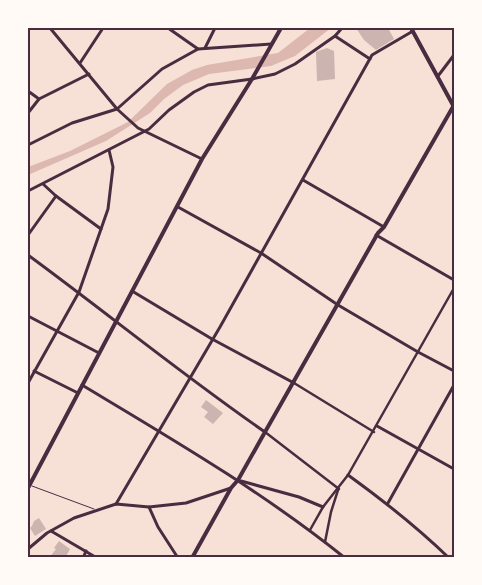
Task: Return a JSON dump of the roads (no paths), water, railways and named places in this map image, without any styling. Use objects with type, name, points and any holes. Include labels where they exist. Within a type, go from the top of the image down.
[{"type":"street","points":[[50,28],[117,109],[138,128],[202,159]]},
{"type":"street","points":[[80,63],[102,28]]},
{"type":"street","points":[[168,28],[198,49]]},
{"type":"street","points":[[204,49],[215,28]]},
{"type":"street","points":[[28,486],[202,159],[257,71],[281,28]]},
{"type":"street","points":[[28,191],[149,129],[169,110],[194,92],[208,85],[275,74],[296,64],[342,28]]},
{"type":"street","points":[[116,504],[262,253],[371,57],[412,29],[454,106],[384,227],[376,235],[294,383],[238,480],[231,488],[192,558]]},
{"type":"street","points":[[334,36],[371,57]]},
{"type":"street","points":[[28,145],[72,123],[117,109],[162,68],[198,49],[271,45]]},
{"type":"street","points":[[438,76],[454,56]]},
{"type":"street","points":[[28,113],[39,99],[89,74]]},
{"type":"street","points":[[28,91],[39,99]]},
{"type":"street","points":[[28,382],[79,292],[108,209],[112,177],[109,150]]},
{"type":"street","points":[[303,180],[384,227]]},
{"type":"street","points":[[43,184],[56,196],[101,229]]},
{"type":"street","points":[[28,235],[56,196]]},
{"type":"street","points":[[178,207],[262,253],[338,305],[454,371]]},
{"type":"street","points":[[376,235],[454,280]]},
{"type":"street","points":[[28,255],[79,292],[189,378],[266,432],[339,489]]},
{"type":"street","points":[[310,530],[324,507],[339,489],[374,432],[454,288]]},
{"type":"street","points":[[132,291],[212,339],[294,383],[374,432]]},
{"type":"street","points":[[28,316],[99,353]]},
{"type":"street","points":[[34,371],[78,393]]},
{"type":"street","points":[[82,385],[238,480],[310,530],[345,558]]},
{"type":"street","points":[[388,503],[454,385]]},
{"type":"street","points":[[377,426],[454,469]]},
{"type":"street","points":[[348,475],[388,503],[420,530],[446,557]]},
{"type":"street","points":[[238,480],[299,497],[324,507],[331,512]]},
{"type":"street","points":[[28,550],[51,531],[74,518],[116,504],[149,507],[186,503],[231,488]]},
{"type":"street","points":[[325,542],[331,512],[339,489]]},
{"type":"street","points":[[149,507],[158,527],[178,558]]},
{"type":"street","points":[[51,531],[98,558]]},
{"type":"street","points":[[83,558],[86,551]]},
{"type":"lane","points":[[28,486],[97,511]]}]
